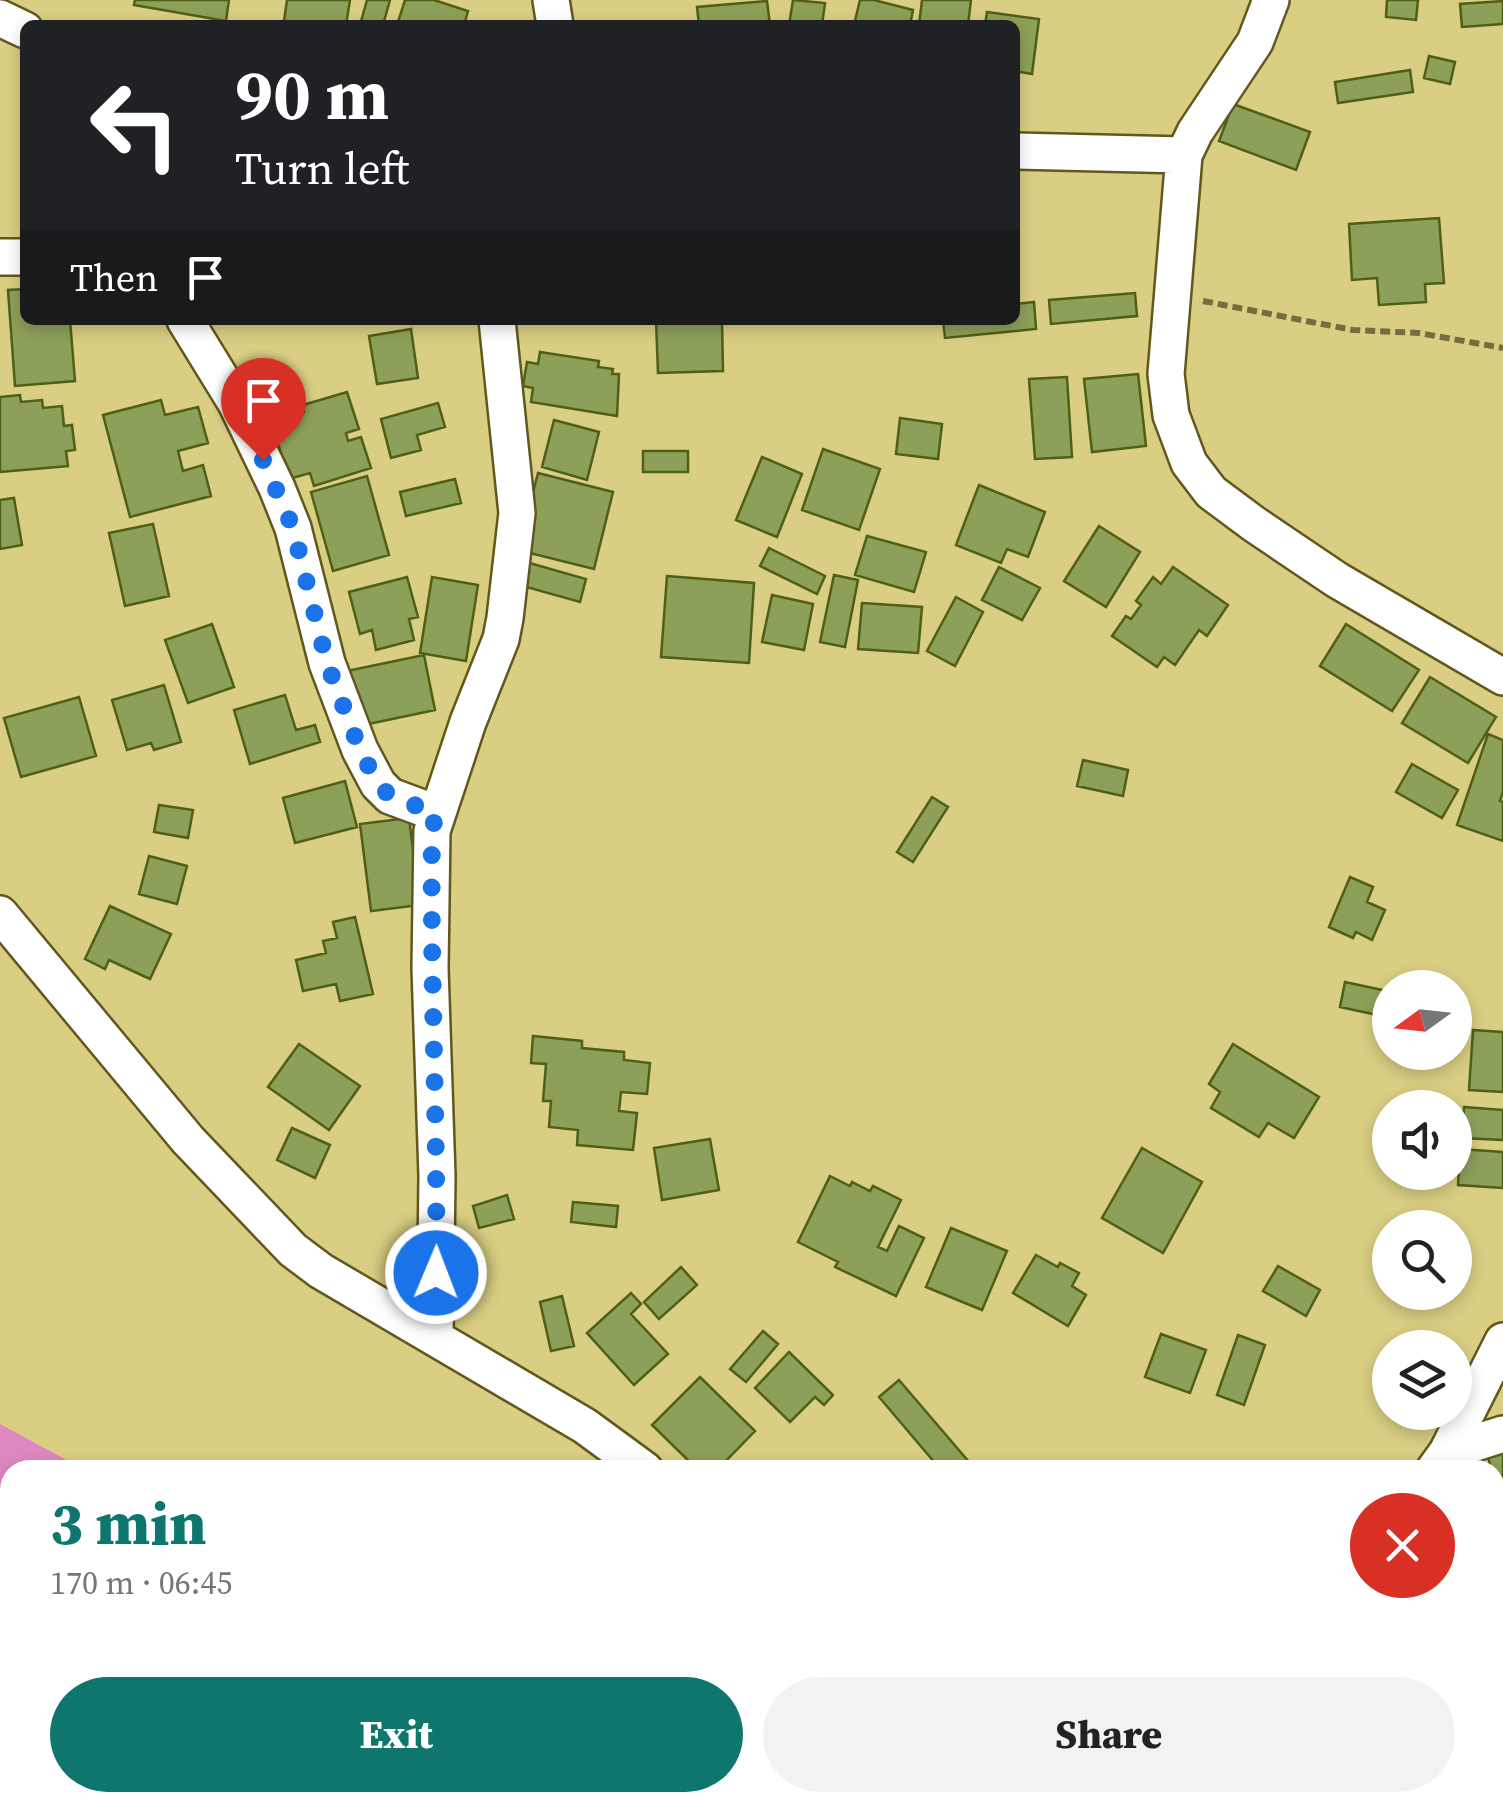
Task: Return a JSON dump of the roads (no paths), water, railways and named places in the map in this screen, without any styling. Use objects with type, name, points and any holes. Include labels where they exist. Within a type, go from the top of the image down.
[{"type":"street","points":[[1272,0],[1255,42],[1184,154],[1166,374],[1171,414],[1190,462],[1211,492],[1337,580],[1503,677]]},
{"type":"street","points":[[1020,151],[1184,154]]},
{"type":"street","points":[[188,325],[236,403],[277,488],[293,528],[327,663],[360,750],[378,784],[390,796],[436,813]]},
{"type":"street","points":[[435,1338],[432,831],[502,639],[505,618],[517,513],[498,325]]},
{"type":"street","points":[[0,914],[188,1140],[293,1250],[320,1271],[585,1426],[631,1460]]},
{"type":"street","points":[[1442,1460],[1503,1341]]},
{"type":"street","points":[[1443,1460],[1503,1434]]}]
